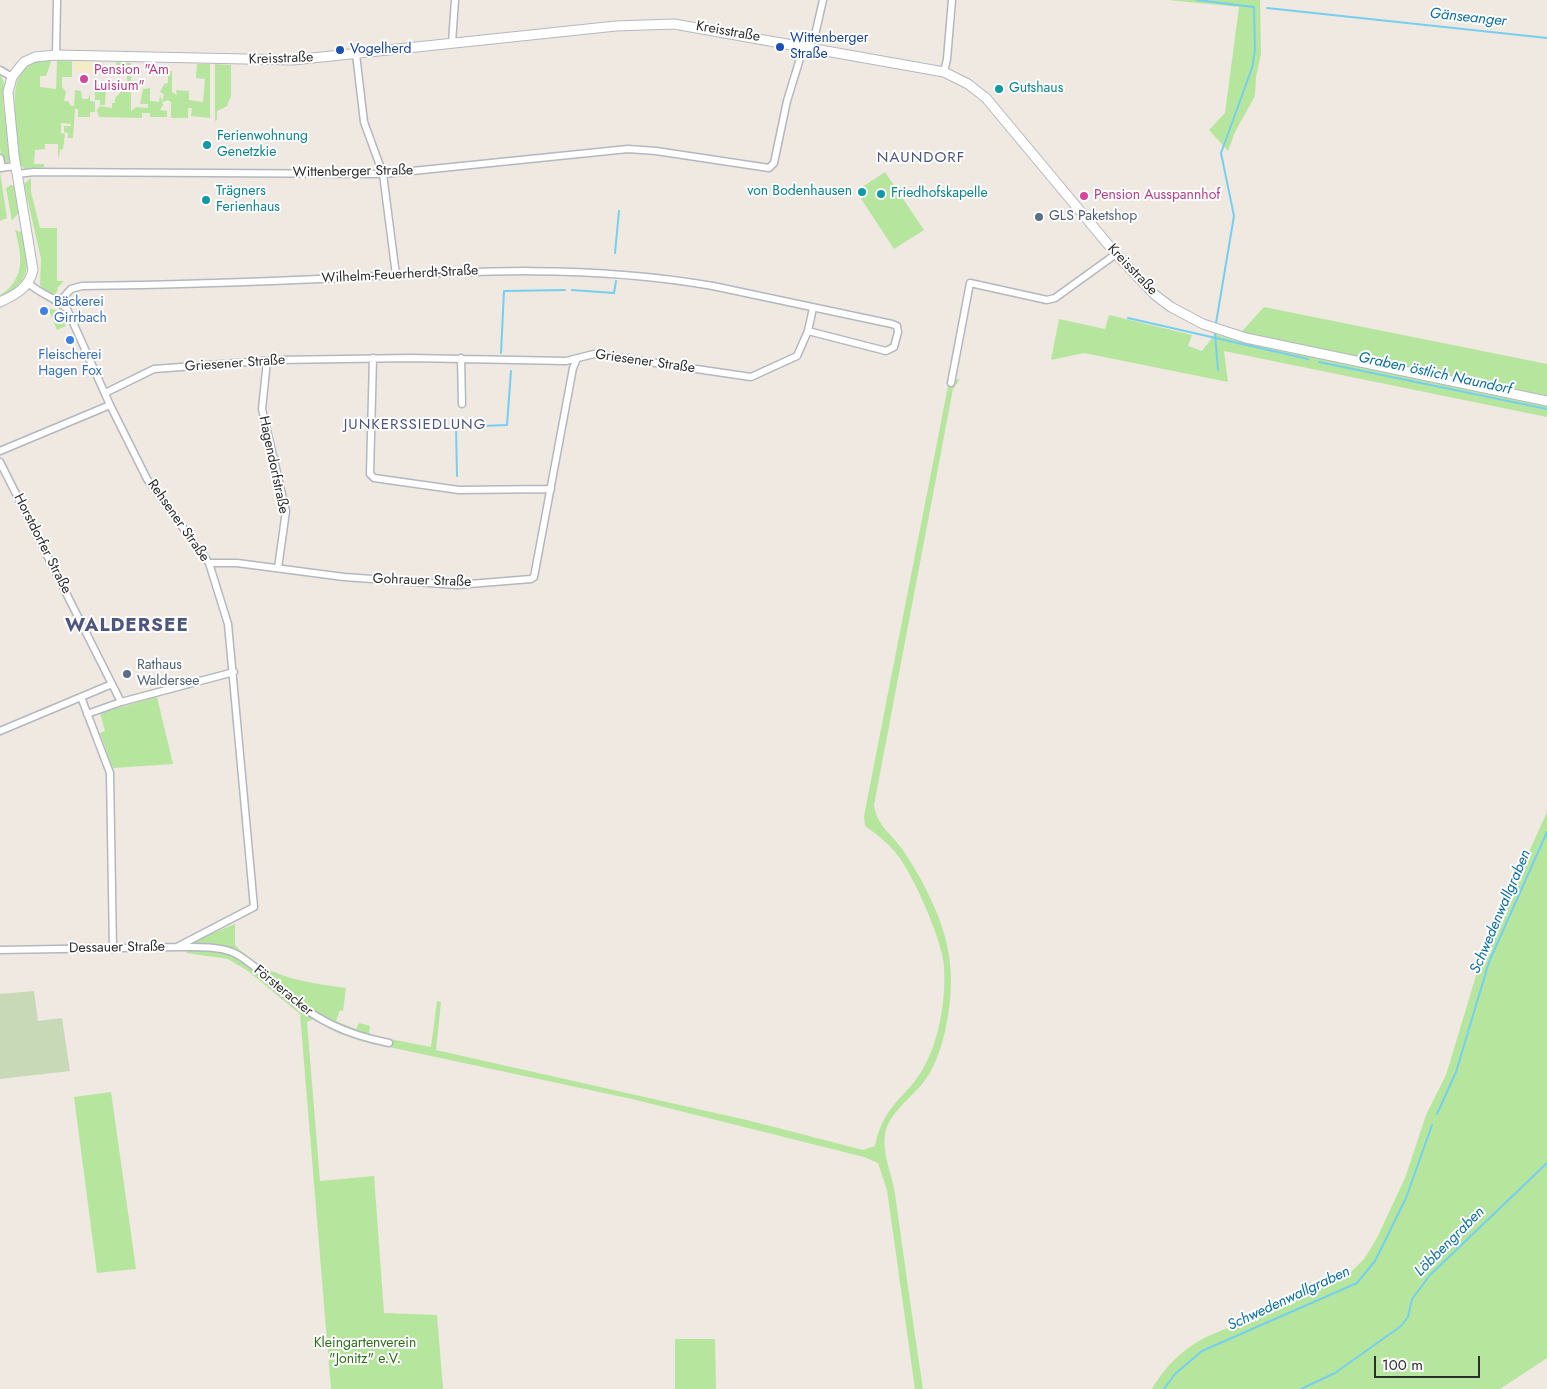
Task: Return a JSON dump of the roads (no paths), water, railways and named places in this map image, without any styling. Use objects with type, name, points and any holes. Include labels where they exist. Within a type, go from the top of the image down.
[{"type":"main road","name":"Kreisstraße","points":[[12,77],[17,68],[28,59],[56,55],[273,61],[616,26],[674,24],[944,72],[968,84],[986,98],[1116,254],[1138,279],[1166,303],[1217,329],[1278,345],[1547,401]]},
{"type":"main road","points":[[0,302],[16,294],[28,283],[33,270],[33,260],[16,170],[8,92],[12,77]]},
{"type":"street","points":[[56,55],[57,0]]},
{"type":"street","points":[[452,44],[455,0]]},
{"type":"street","points":[[806,46],[815,35],[823,0]]},
{"type":"street","points":[[944,72],[947,59],[952,0]]},
{"type":"street","name":"Wittenberger Straße","points":[[1,168],[34,172],[383,174],[628,150],[656,151],[769,168],[774,163],[787,101],[802,52],[806,46]]},
{"type":"street","points":[[356,54],[365,126],[383,174],[396,275]]},
{"type":"street","points":[[0,70],[12,77]]},
{"type":"street","points":[[0,158],[1,168]]},
{"type":"street","points":[[951,383],[970,283],[1047,300],[1055,298],[1116,254]]},
{"type":"street","name":"Wilhelm-Feuerherdt-Straße","points":[[58,302],[71,289],[82,286],[215,284],[520,270],[609,272],[699,283],[892,324],[896,326],[898,332],[894,347],[886,351],[808,331]]},
{"type":"street","points":[[28,283],[43,295],[58,302]]},
{"type":"street","name":"Rehsener Straße","points":[[58,302],[67,309],[110,405],[147,478],[209,563],[228,624],[234,672],[254,907]]},
{"type":"street","points":[[808,331],[813,308]]},
{"type":"street","name":"Griesener Straße","points":[[105,393],[154,370],[267,361],[373,358],[577,359],[584,355],[594,354],[751,377],[797,356],[808,331]]},
{"type":"street","points":[[373,358],[370,474],[374,478],[458,490],[551,490]]},
{"type":"street","points":[[461,358],[462,404]]},
{"type":"street","name":"Gohrauer Straße","points":[[209,563],[238,563],[344,577],[457,585],[531,579],[534,577],[573,368],[577,359]]},
{"type":"street","name":"Hagendorfstraße","points":[[267,361],[262,409],[286,511],[278,568]]},
{"type":"street","points":[[0,451],[110,405]]},
{"type":"street","name":"Horstdorfer Straße","points":[[0,462],[121,702]]},
{"type":"street","points":[[87,714],[121,702],[234,672]]},
{"type":"street","points":[[0,731],[112,684]]},
{"type":"street","points":[[81,697],[110,773],[112,949]]},
{"type":"street","name":"Dessauer Straße","points":[[0,950],[177,947],[254,907]]},
{"type":"street","name":"Försteracker","points":[[177,947],[218,949],[233,953],[324,1023],[361,1038],[389,1043]]},
{"type":"waterway","points":[[1197,0],[1254,7],[1255,50],[1252,68],[1221,153],[1234,216],[1216,323]]},
{"type":"waterway","name":"Gänseanger","points":[[1267,8],[1547,38]]},
{"type":"waterway","points":[[615,253],[619,211]]},
{"type":"waterway","points":[[572,290],[614,293],[616,281]]},
{"type":"waterway","points":[[501,353],[504,291],[565,290]]},
{"type":"waterway","name":"Graben östlich Naundorf","points":[[1128,318],[1308,359]]},
{"type":"waterway","points":[[1215,333],[1218,370]]},
{"type":"waterway","name":"Graben östlich Naundorf","points":[[1319,362],[1547,409]]},
{"type":"waterway","points":[[457,476],[456,427],[507,425],[511,371]]},
{"type":"waterway","name":"Schwedenwallgraben","points":[[1437,1114],[1456,1072],[1489,962],[1547,832]]},
{"type":"waterway","name":"Schwedenwallgraben","points":[[1164,1389],[1175,1374],[1202,1351],[1357,1283],[1375,1261],[1406,1198],[1432,1125]]},
{"type":"waterway","name":"Löbbengraben","points":[[1301,1389],[1335,1373],[1401,1326],[1408,1317],[1412,1299],[1430,1275],[1547,1163]]},
{"type":"place","name":"Wittenberger Straße","points":[[780,47]]},
{"type":"place","name":"Vogelherd","points":[[340,50]]},
{"type":"place","name":"Pension \"Am Luisium\"","points":[[84,79]]},
{"type":"place","name":"Gutshaus","points":[[999,89]]},
{"type":"place","name":"Ferienwohnung Genetzkie","points":[[207,145]]},
{"type":"place","name":"von Bodenhausen","points":[[862,192]]},
{"type":"place","name":"Friedhofskapelle","points":[[881,194]]},
{"type":"place","name":"Pension Ausspannhof","points":[[1084,196]]},
{"type":"place","name":"Trägners Ferienhaus","points":[[206,200]]},
{"type":"place","name":"GLS Paketshop","points":[[1039,217]]},
{"type":"place","name":"Bäckerei Girrbach","points":[[44,311]]},
{"type":"place","name":"Fleischerei Hagen Fox","points":[[70,340]]},
{"type":"place","name":"Rathaus Waldersee","points":[[127,674]]},
{"type":"district","name":"NAUNDORF","points":[[921,158]]},
{"type":"district","name":"JUNKERSSIEDLUNG","points":[[415,425]]},
{"type":"district","name":"WALDERSEE","points":[[127,626]]},
{"type":"park label","name":"Kleingartenverein \"Jonitz\" e.V.","points":[[365,1352]]}]
